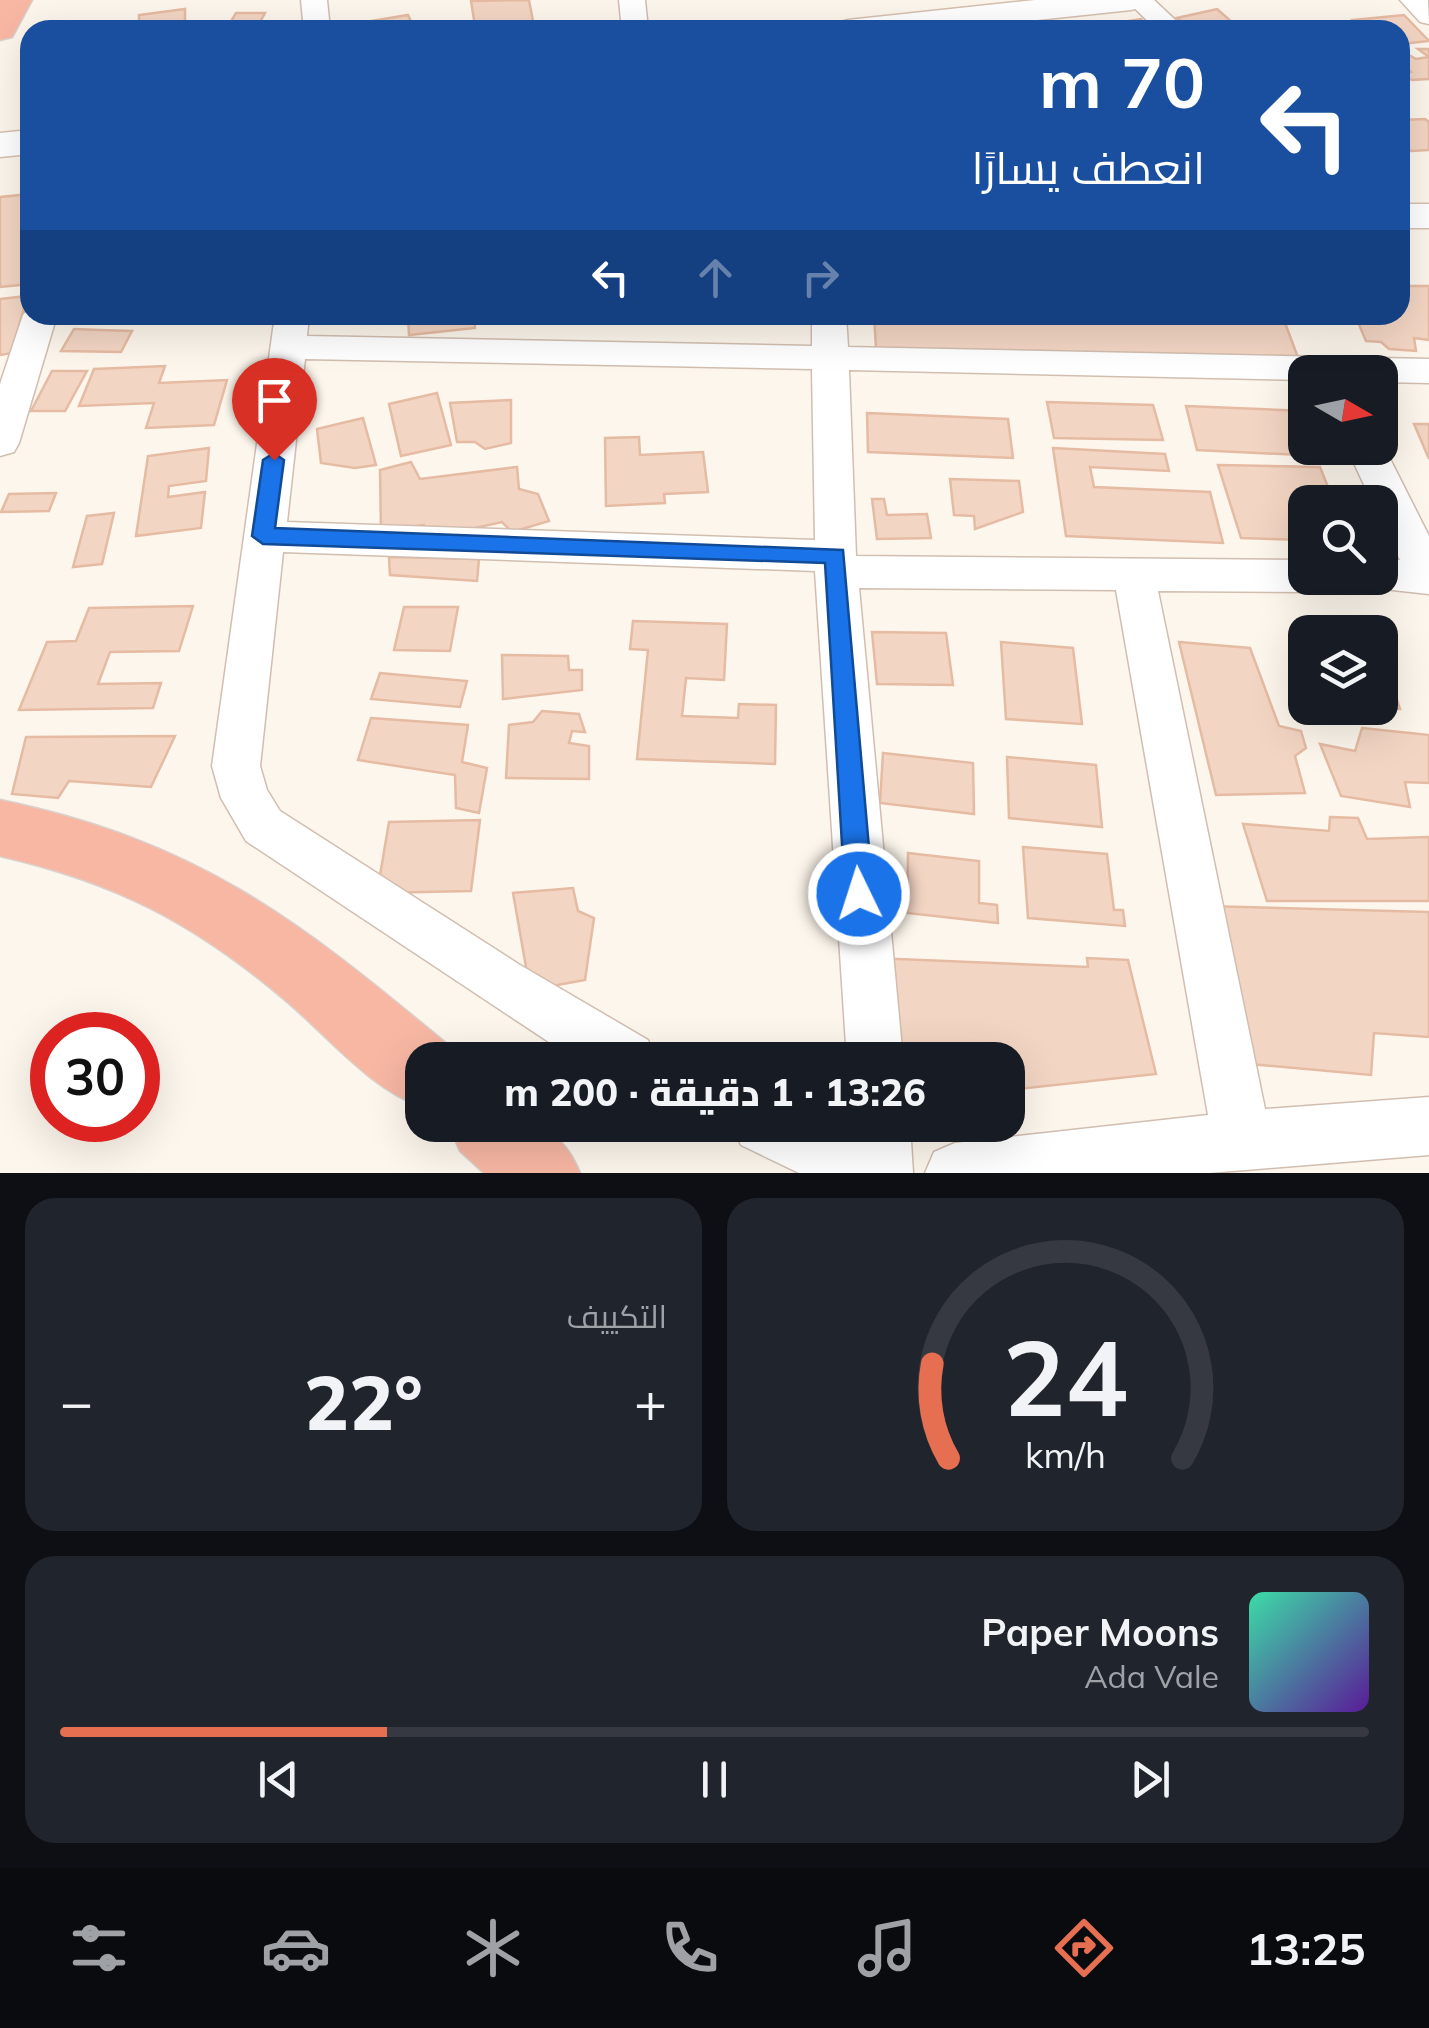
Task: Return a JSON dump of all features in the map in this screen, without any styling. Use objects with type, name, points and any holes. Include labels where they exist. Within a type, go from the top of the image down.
[{"type":"highway","points":[[0,30],[15,0]]},
{"type":"highway","points":[[0,828],[85,847],[186,892],[292,960],[405,1056]]},
{"type":"highway","points":[[506,1142],[542,1173]]},
{"type":"main road","points":[[912,20],[996,7],[1110,1]]},
{"type":"street","points":[[1139,0],[1162,20]]},
{"type":"street","points":[[1412,0],[1429,16]]},
{"type":"street","points":[[0,444],[37,325]]},
{"type":"street","points":[[599,1042],[263,826],[245,798],[236,766],[291,331],[829,335],[1288,368]]},
{"type":"street","points":[[829,335],[836,564],[874,1042]]},
{"type":"street","points":[[1398,371],[1429,371]]},
{"type":"street","points":[[1374,465],[1429,578],[1398,577]]},
{"type":"street","points":[[263,536],[836,564],[1288,576]]},
{"type":"street","points":[[1134,574],[1242,1140]]},
{"type":"street","points":[[955,1173],[1242,1140],[1429,1126]]},
{"type":"street","points":[[797,1142],[865,1173]]},
{"type":"street","points":[[882,1142],[883,1173]]},
{"type":"building","points":[[529,0],[533,20],[474,20],[471,1]]},
{"type":"building","points":[[185,9],[185,20],[139,20],[139,15]]},
{"type":"building","points":[[1217,9],[1230,20],[1179,20],[1177,18]]},
{"type":"building","points":[[236,13],[265,13],[261,20],[232,20]]},
{"type":"building","points":[[408,15],[410,20],[378,20]]},
{"type":"building","points":[[1404,15],[1409,20],[1353,20]]},
{"type":"building","points":[[1410,21],[1429,41],[1410,43]]},
{"type":"building","points":[[1410,56],[1429,57],[1429,79],[1410,79]]},
{"type":"building","points":[[1410,120],[1429,122],[1429,150],[1410,150]]},
{"type":"building","points":[[20,195],[20,285],[0,287],[0,197]]},
{"type":"building","points":[[1410,286],[1429,286],[1429,340],[1414,338],[1416,351],[1389,349],[1381,342],[1366,341],[1359,325],[1410,325]]},
{"type":"building","points":[[20,297],[20,323],[12,353],[0,355],[0,299]]},
{"type":"building","points":[[408,325],[475,325],[475,328],[409,335]]},
{"type":"building","points":[[875,325],[1286,325],[1297,355],[1288,355],[1288,360],[876,348]]},
{"type":"building","points":[[74,329],[132,331],[121,352],[61,351]]},
{"type":"building","points":[[165,366],[159,383],[227,380],[214,425],[146,428],[154,403],[79,406],[94,369]]},
{"type":"building","points":[[52,371],[87,371],[65,411],[31,411]]},
{"type":"building","points":[[437,393],[451,445],[401,456],[389,404]]},
{"type":"building","points":[[511,400],[511,443],[485,449],[475,442],[457,442],[450,403]]},
{"type":"building","points":[[1047,402],[1153,405],[1163,440],[1054,438]]},
{"type":"building","points":[[1186,406],[1288,410],[1288,454],[1197,450]]},
{"type":"building","points":[[867,413],[1008,419],[1013,458],[868,452]]},
{"type":"building","points":[[363,418],[376,465],[355,468],[321,463],[317,429]]},
{"type":"building","points":[[1414,424],[1429,424],[1429,459]]},
{"type":"building","points":[[639,437],[640,455],[703,452],[708,492],[664,494],[665,503],[606,506],[605,438]]},
{"type":"building","points":[[209,448],[206,481],[169,486],[168,497],[205,492],[201,528],[136,536],[148,456]]},
{"type":"building","points":[[1053,448],[1165,454],[1169,471],[1090,467],[1094,487],[1210,492],[1223,543],[1066,536]]},
{"type":"building","points":[[411,462],[420,479],[517,467],[519,489],[538,494],[549,521],[512,532],[502,522],[429,538],[424,525],[381,531],[380,470]]},
{"type":"building","points":[[1218,465],[1320,467],[1327,485],[1288,485],[1288,539],[1241,538]]},
{"type":"building","points":[[950,479],[1019,481],[1023,512],[975,529],[974,516],[954,515]]},
{"type":"building","points":[[56,493],[49,511],[1,512],[9,494]]},
{"type":"building","points":[[872,499],[884,499],[887,515],[927,514],[931,538],[877,539]]},
{"type":"building","points":[[114,513],[102,564],[73,567],[87,516]]},
{"type":"building","points":[[389,557],[479,559],[477,581],[390,575]]},
{"type":"building","points":[[193,606],[179,651],[110,652],[98,684],[161,683],[153,708],[19,710],[47,642],[76,641],[89,608]]},
{"type":"building","points":[[404,607],[458,607],[450,651],[394,650]]},
{"type":"building","points":[[633,621],[727,624],[724,680],[686,678],[682,716],[738,718],[739,704],[776,705],[775,764],[637,759],[648,650],[630,649]]},
{"type":"building","points":[[872,632],[946,633],[953,685],[877,684]]},
{"type":"building","points":[[1001,642],[1073,648],[1082,724],[1006,719]]},
{"type":"building","points":[[1179,642],[1250,648],[1279,726],[1301,731],[1306,748],[1295,756],[1305,793],[1216,795]]},
{"type":"building","points":[[502,655],[568,656],[569,670],[582,670],[582,690],[503,699]]},
{"type":"building","points":[[380,673],[467,681],[460,707],[371,699]]},
{"type":"building","points":[[542,711],[579,714],[585,732],[572,731],[569,743],[589,746],[589,779],[506,778],[509,725],[533,722]]},
{"type":"building","points":[[371,718],[468,725],[462,762],[487,768],[479,813],[456,808],[455,775],[358,760]]},
{"type":"building","points":[[1362,728],[1429,735],[1429,783],[1405,782],[1410,807],[1341,796],[1320,744],[1355,751]]},
{"type":"building","points":[[175,736],[151,787],[69,781],[58,798],[12,794],[26,737]]},
{"type":"building","points":[[883,753],[973,763],[974,814],[880,803]]},
{"type":"building","points":[[1007,757],[1096,765],[1102,827],[1009,818]]},
{"type":"building","points":[[1330,817],[1358,818],[1367,839],[1429,837],[1429,901],[1267,901],[1243,824],[1329,831]]},
{"type":"building","points":[[480,820],[471,891],[377,893],[389,822]]},
{"type":"building","points":[[1023,847],[1107,854],[1114,910],[1123,910],[1125,926],[1028,918]]},
{"type":"building","points":[[908,853],[979,861],[979,903],[997,905],[998,923],[907,913]]},
{"type":"building","points":[[573,888],[578,911],[594,918],[585,980],[530,990],[513,893]]},
{"type":"building","points":[[1206,906],[1429,912],[1429,1037],[1374,1033],[1371,1075],[1239,1063]]},
{"type":"building","points":[[874,958],[1088,967],[1087,958],[1128,960],[1156,1074],[1025,1088],[1025,1042],[876,1042]]},
{"type":"route","points":[[274,460],[263,536],[836,556],[859,894]]}]
